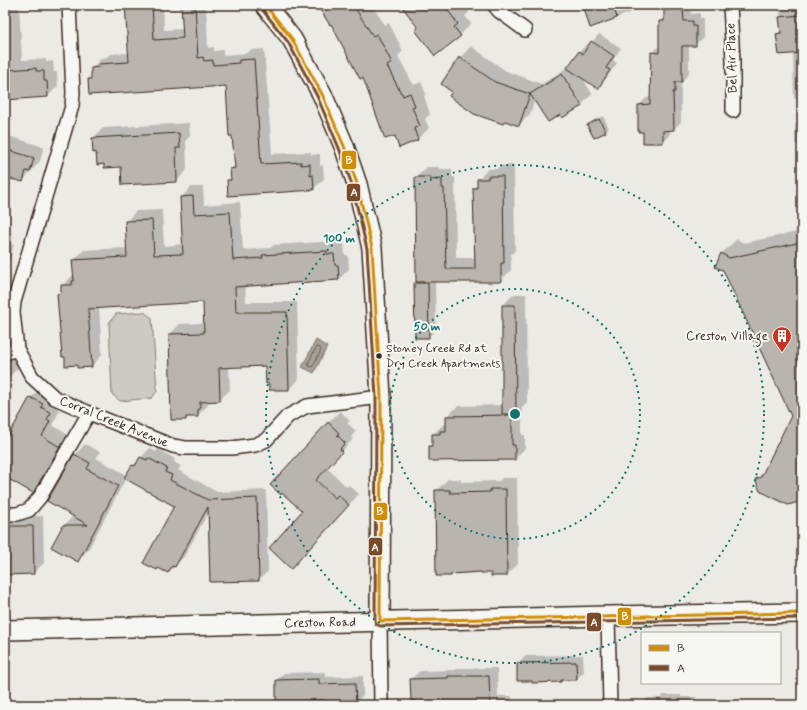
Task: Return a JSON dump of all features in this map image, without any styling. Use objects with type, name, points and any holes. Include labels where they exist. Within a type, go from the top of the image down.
[{"type":"main road","points":[[266,5],[292,39],[322,94],[344,146],[357,184],[372,248],[381,397],[380,621]]},
{"type":"main road","name":"Creston Road","points":[[5,630],[802,613]]},
{"type":"street","name":"Corral Creek Avenue","points":[[69,5],[73,93],[72,106],[14,302],[11,351],[32,377],[54,398],[88,414],[173,446],[185,448],[232,448],[255,445],[266,440],[288,416],[307,406],[381,397]]},
{"type":"street","points":[[494,5],[499,11],[526,30]]},
{"type":"street","name":"Bel Air Place","points":[[730,5],[734,111]]},
{"type":"street","points":[[5,514],[17,514],[28,510],[40,496],[88,414]]},
{"type":"street","points":[[608,616],[610,705]]},
{"type":"street","points":[[380,621],[381,705]]},
{"type":"shaded area","points":[[144,312],[152,318],[157,391],[152,398],[120,401],[112,394],[109,323],[116,314]]},
{"type":"water","points":[[316,340],[327,347],[314,373],[302,367]]},
{"type":"building","points":[[125,5],[152,5],[154,40],[183,38],[181,5],[195,5],[198,58],[203,57],[204,61],[213,60],[213,65],[239,63],[239,60],[254,59],[261,164],[301,162],[301,165],[310,164],[310,176],[313,175],[314,190],[228,196],[227,180],[231,180],[230,169],[235,168],[232,136],[229,136],[226,86],[89,95],[88,79],[91,79],[91,68],[99,67],[98,64],[129,62]]},
{"type":"building","points":[[317,5],[353,5],[373,36],[377,34],[392,63],[387,66],[401,93],[403,96],[410,93],[415,106],[412,107],[420,126],[414,128],[418,140],[399,148],[395,136],[385,139],[363,78],[360,79],[331,24],[330,25]]},
{"type":"building","points":[[401,5],[444,5],[458,24],[454,27],[461,36],[435,56],[415,30],[418,28]]},
{"type":"building","points":[[583,5],[613,5],[617,18],[590,28]]},
{"type":"building","points":[[683,9],[684,21],[693,21],[693,26],[696,26],[696,46],[682,46],[682,82],[675,82],[675,92],[673,92],[674,130],[663,131],[663,143],[643,143],[643,132],[638,132],[638,105],[650,104],[651,52],[659,53],[659,21],[664,21],[664,10]]},
{"type":"building","points":[[802,15],[802,53],[779,55],[776,34],[781,33],[779,17]]},
{"type":"building","points":[[591,41],[614,56],[606,68],[610,70],[598,89],[567,68],[579,51],[583,54]]},
{"type":"building","points":[[459,57],[495,82],[530,94],[519,126],[505,121],[503,124],[474,114],[449,96],[452,92],[441,84]]},
{"type":"building","points":[[36,68],[36,71],[44,71],[44,81],[47,81],[48,97],[5,100],[5,70]]},
{"type":"building","points":[[562,74],[582,106],[562,118],[560,115],[548,122],[530,94]]},
{"type":"building","points":[[599,119],[606,132],[594,138],[587,125]]},
{"type":"building","points":[[179,133],[180,148],[176,148],[177,182],[122,185],[121,167],[104,168],[104,164],[97,165],[96,152],[93,153],[92,138]]},
{"type":"building","points":[[5,149],[34,158],[30,172],[26,171],[23,182],[5,177]]},
{"type":"building","points":[[488,176],[503,176],[504,263],[501,263],[501,282],[416,282],[415,177],[430,177],[430,180],[442,179],[442,188],[444,188],[446,269],[475,269],[473,188],[477,188],[477,179],[488,179]]},
{"type":"building","points":[[193,196],[194,214],[230,212],[233,260],[263,258],[262,255],[327,251],[327,254],[334,254],[335,265],[338,265],[339,280],[235,287],[236,312],[287,312],[289,390],[269,390],[269,384],[266,384],[265,366],[219,368],[220,401],[200,402],[198,417],[186,417],[186,420],[171,420],[169,334],[204,333],[203,302],[88,309],[92,367],[77,368],[77,365],[65,366],[65,357],[62,357],[57,294],[61,293],[61,285],[72,285],[72,281],[74,281],[72,260],[127,257],[125,221],[152,220],[154,255],[183,254],[180,197]]},
{"type":"building","name":"Creston Village","points":[[802,242],[802,491],[800,495],[802,501],[788,505],[760,491],[755,479],[761,477],[791,416],[723,270],[715,267],[721,253],[729,258]]},
{"type":"building","points":[[414,283],[428,283],[429,338],[415,338]]},
{"type":"building","points":[[502,305],[515,305],[516,414],[502,414]]},
{"type":"building","points":[[30,397],[43,404],[41,407],[51,413],[47,419],[50,421],[42,436],[60,447],[33,493],[5,477],[5,442]]},
{"type":"building","points":[[512,415],[512,445],[515,445],[515,460],[429,461],[429,446],[432,446],[432,434],[440,434],[440,431],[446,431],[446,416]]},
{"type":"building","points":[[328,422],[339,433],[337,435],[345,443],[340,449],[343,451],[316,480],[335,498],[338,495],[349,505],[291,569],[269,548],[302,511],[282,493],[281,495],[270,485]]},
{"type":"building","points":[[74,454],[90,463],[87,469],[118,486],[78,562],[51,547],[63,525],[88,525],[47,501]]},
{"type":"building","points":[[140,457],[147,460],[148,458],[167,468],[165,472],[172,475],[170,480],[208,500],[257,498],[259,581],[210,582],[208,507],[175,567],[172,566],[168,573],[158,568],[157,570],[143,563],[174,506],[124,478],[132,465],[135,466]]},
{"type":"building","points":[[490,489],[506,489],[507,576],[491,576],[491,573],[481,572],[451,574],[451,576],[436,576],[435,490],[450,490],[450,493],[490,492]]},
{"type":"building","points":[[5,526],[33,526],[34,574],[5,575]]},
{"type":"building","points":[[576,662],[577,680],[532,683],[532,681],[517,681],[517,663]]},
{"type":"building","points":[[448,676],[489,676],[490,705],[414,705],[414,701],[411,700],[410,679],[448,678]]},
{"type":"building","points":[[319,679],[319,684],[355,683],[356,704],[324,705],[324,700],[276,701],[276,680]]},
{"type":"transit line","name":"B","points":[[265,5],[292,39],[322,94],[344,146],[357,184],[372,248],[381,397],[380,621],[802,613]]},
{"type":"transit line","name":"A","points":[[261,8],[288,42],[317,96],[339,148],[352,185],[367,249],[376,397],[376,624],[380,626],[802,618]]},
{"type":"place","name":"Creston Village","points":[[782,353]]},
{"type":"place","name":"Stoney Creek Rd at Dry Creek Apartments","points":[[379,356]]}]
